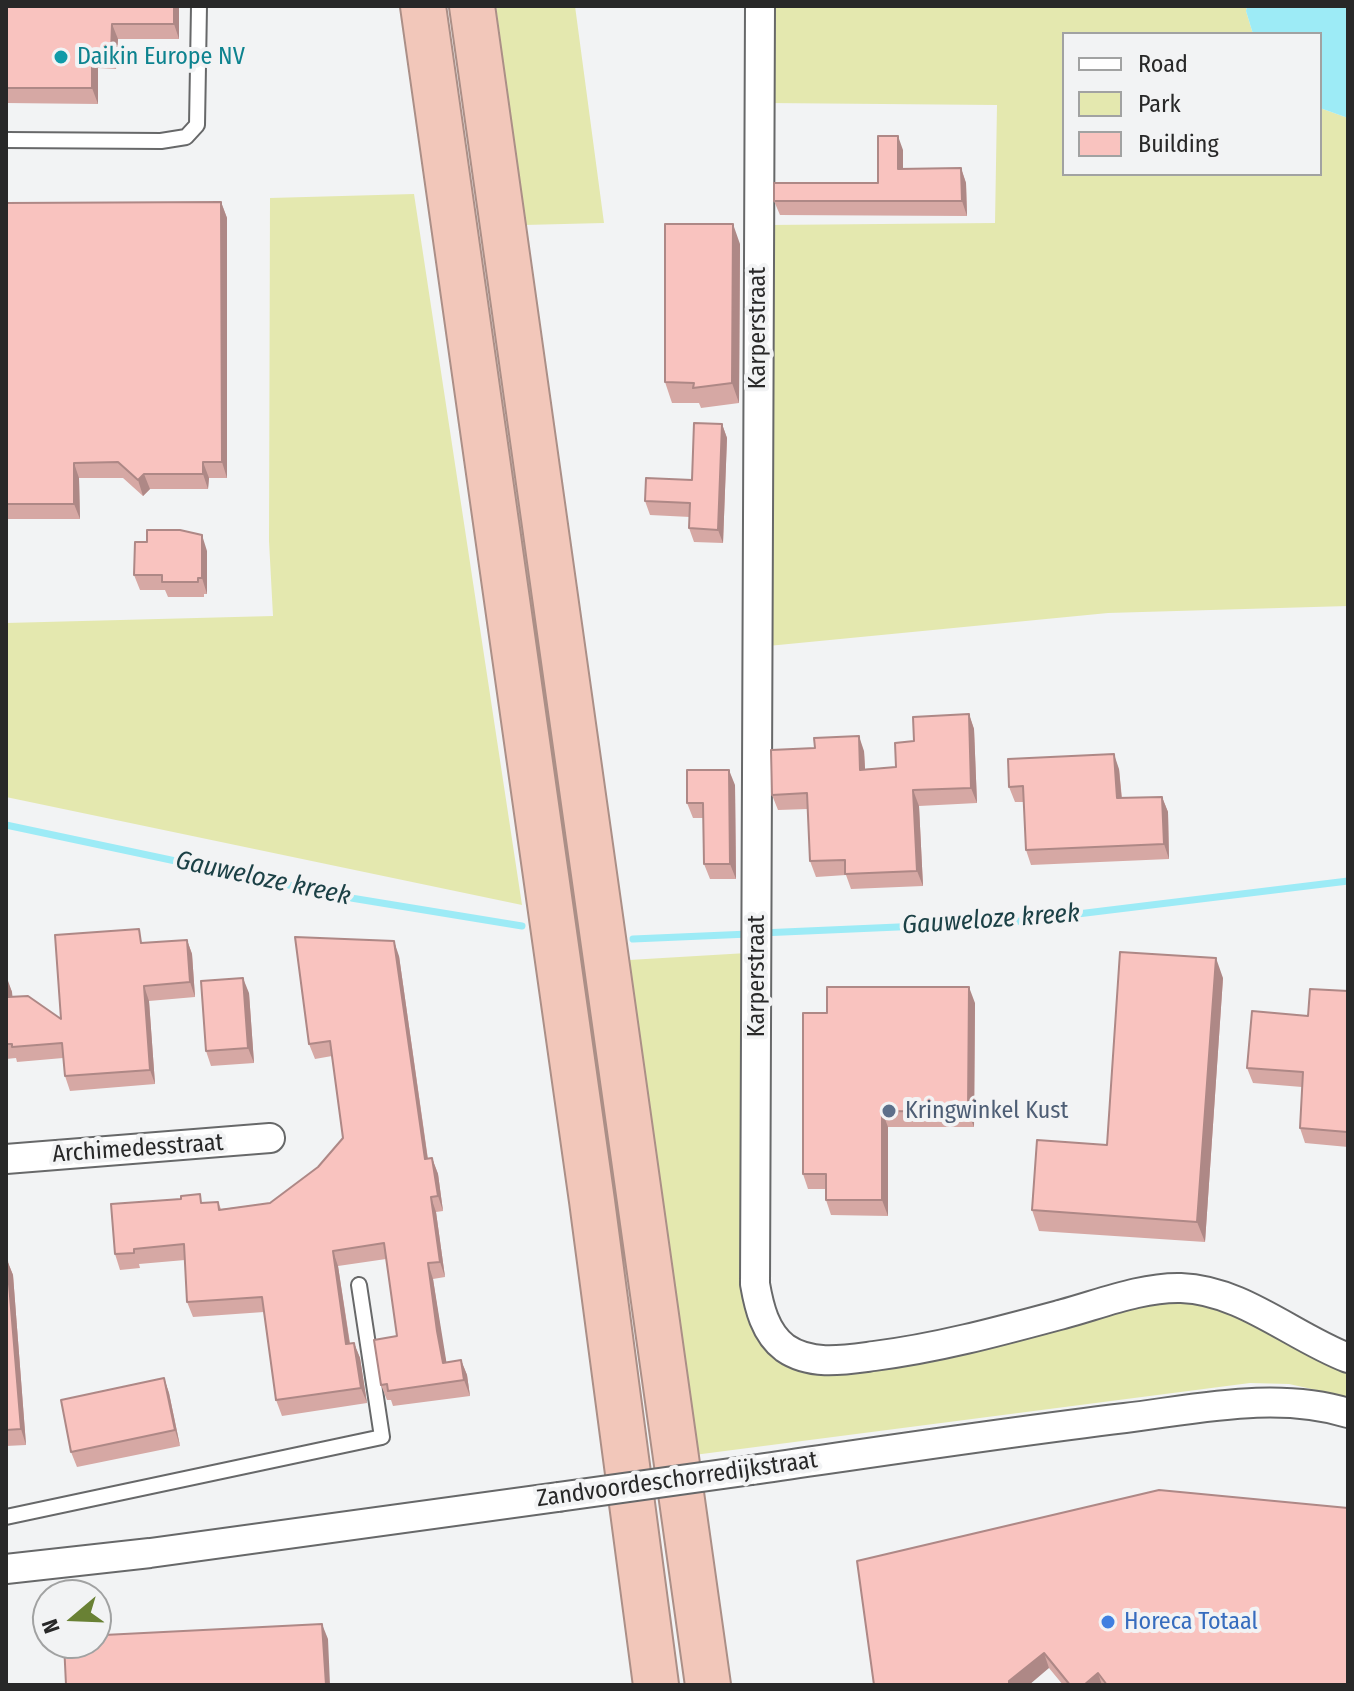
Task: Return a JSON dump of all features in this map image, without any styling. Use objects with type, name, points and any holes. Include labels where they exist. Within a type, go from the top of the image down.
[{"type":"highway","points":[[423,6],[592,1201],[656,1685]]},
{"type":"highway","points":[[472,6],[708,1685]]},
{"type":"street","name":"Karperstraat","points":[[760,6],[755,1284],[763,1319],[783,1347],[813,1359],[839,1361],[916,1351],[1130,1296],[1179,1288],[1206,1291],[1231,1299],[1348,1358]]},
{"type":"street","name":"Archimedesstraat","points":[[6,1159],[270,1138]]},
{"type":"street","name":"Zandvoordeschorredijkstraat","points":[[6,1569],[150,1553],[1089,1422],[1254,1402],[1319,1404],[1348,1413]]},
{"type":"lane","points":[[6,140],[161,141],[186,137],[197,125],[199,6]]},
{"type":"lane","points":[[6,1517],[382,1437],[359,1285]]},
{"type":"green space","points":[[496,6],[575,6],[604,223],[524,225]]},
{"type":"green space","points":[[772,6],[1247,6],[1252,32],[1062,32],[1062,176],[1322,176],[1322,109],[1348,118],[1348,606],[1108,613],[768,646],[768,225],[995,223],[997,105],[768,103]]},
{"type":"green space","points":[[414,194],[522,905],[6,797],[6,623],[273,616],[269,541],[270,198]]},
{"type":"green space","points":[[747,953],[746,1292],[787,1359],[1172,1298],[1206,1301],[1348,1369],[1348,1397],[1289,1384],[1250,1383],[694,1455],[629,960]]},
{"type":"water","points":[[1247,6],[1348,6],[1348,118],[1322,109],[1322,32],[1252,32]]},
{"type":"building","name":"Daikin Europe NV","points":[[6,6],[174,6],[174,24],[112,24],[111,53],[92,52],[92,88],[6,88]]},
{"type":"building","points":[[878,136],[898,136],[898,169],[961,168],[962,201],[774,201],[774,183],[878,183]]},
{"type":"building","points":[[221,202],[222,462],[203,462],[203,474],[144,474],[138,480],[118,462],[74,463],[74,504],[6,504],[6,203]]},
{"type":"building","points":[[665,224],[733,224],[732,383],[693,388],[694,383],[665,382]]},
{"type":"building","points":[[694,423],[722,424],[718,530],[689,528],[690,503],[645,501],[646,478],[692,480]]},
{"type":"building","points":[[147,530],[180,530],[202,535],[202,578],[198,578],[198,582],[162,582],[162,575],[134,575],[135,542],[147,542]]},
{"type":"building","points":[[969,714],[971,788],[913,790],[917,871],[845,874],[845,860],[810,861],[807,793],[772,795],[771,750],[815,748],[814,738],[859,736],[860,770],[896,767],[895,743],[914,741],[913,717]]},
{"type":"building","points":[[1114,754],[1117,798],[1162,797],[1164,844],[1026,850],[1023,786],[1009,787],[1008,759]]},
{"type":"building","points":[[687,770],[729,770],[730,864],[704,864],[703,803],[687,803]]},
{"type":"building","points":[[139,929],[141,943],[187,940],[190,982],[144,986],[150,1070],[65,1076],[62,1043],[12,1047],[12,1044],[6,1044],[6,978],[8,997],[28,996],[61,1019],[55,935]]},
{"type":"building","points":[[295,937],[394,941],[425,1159],[432,1158],[438,1196],[431,1197],[440,1262],[428,1263],[437,1331],[443,1363],[461,1360],[464,1380],[388,1391],[387,1384],[381,1385],[374,1340],[397,1336],[384,1243],[333,1251],[346,1344],[354,1343],[361,1388],[276,1400],[262,1297],[187,1302],[184,1244],[115,1254],[111,1204],[181,1199],[181,1196],[200,1194],[201,1203],[218,1202],[219,1210],[270,1203],[318,1167],[343,1138],[330,1041],[309,1044]]},
{"type":"building","points":[[1120,952],[1216,958],[1197,1222],[1032,1210],[1037,1140],[1107,1145]]},
{"type":"building","points":[[243,978],[248,1048],[206,1051],[201,981]]},
{"type":"building","name":"Kringwinkel Kust","points":[[827,987],[969,987],[968,1112],[882,1111],[882,1200],[826,1200],[826,1174],[803,1174],[803,1013],[827,1013]]},
{"type":"building","points":[[1310,989],[1348,991],[1347,1132],[1300,1128],[1303,1072],[1247,1068],[1252,1011],[1308,1016]]},
{"type":"building","points":[[6,1260],[21,1429],[6,1430]]},
{"type":"building","points":[[164,1378],[175,1430],[71,1452],[61,1400]]},
{"type":"building","name":"Horeca Totaal","points":[[1159,1490],[1348,1508],[1348,1685],[1107,1685],[1098,1673],[1084,1685],[1070,1685],[1044,1653],[1009,1681],[1009,1685],[874,1685],[857,1561]]},
{"type":"building","points":[[322,1624],[326,1685],[66,1685],[65,1659],[112,1659],[112,1635]]},
{"type":"waterway","name":"Gauweloze kreek","points":[[6,825],[345,897],[522,926]]},
{"type":"waterway","name":"Gauweloze kreek","points":[[761,933],[1012,922],[1348,881]]},
{"type":"waterway","name":"Gauweloze kreek","points":[[633,939],[749,934]]},
{"type":"place","name":"Daikin Europe NV","points":[[61,57]]},
{"type":"place","name":"Kringwinkel Kust","points":[[889,1111]]},
{"type":"place","name":"Horeca Totaal","points":[[1108,1622]]}]
